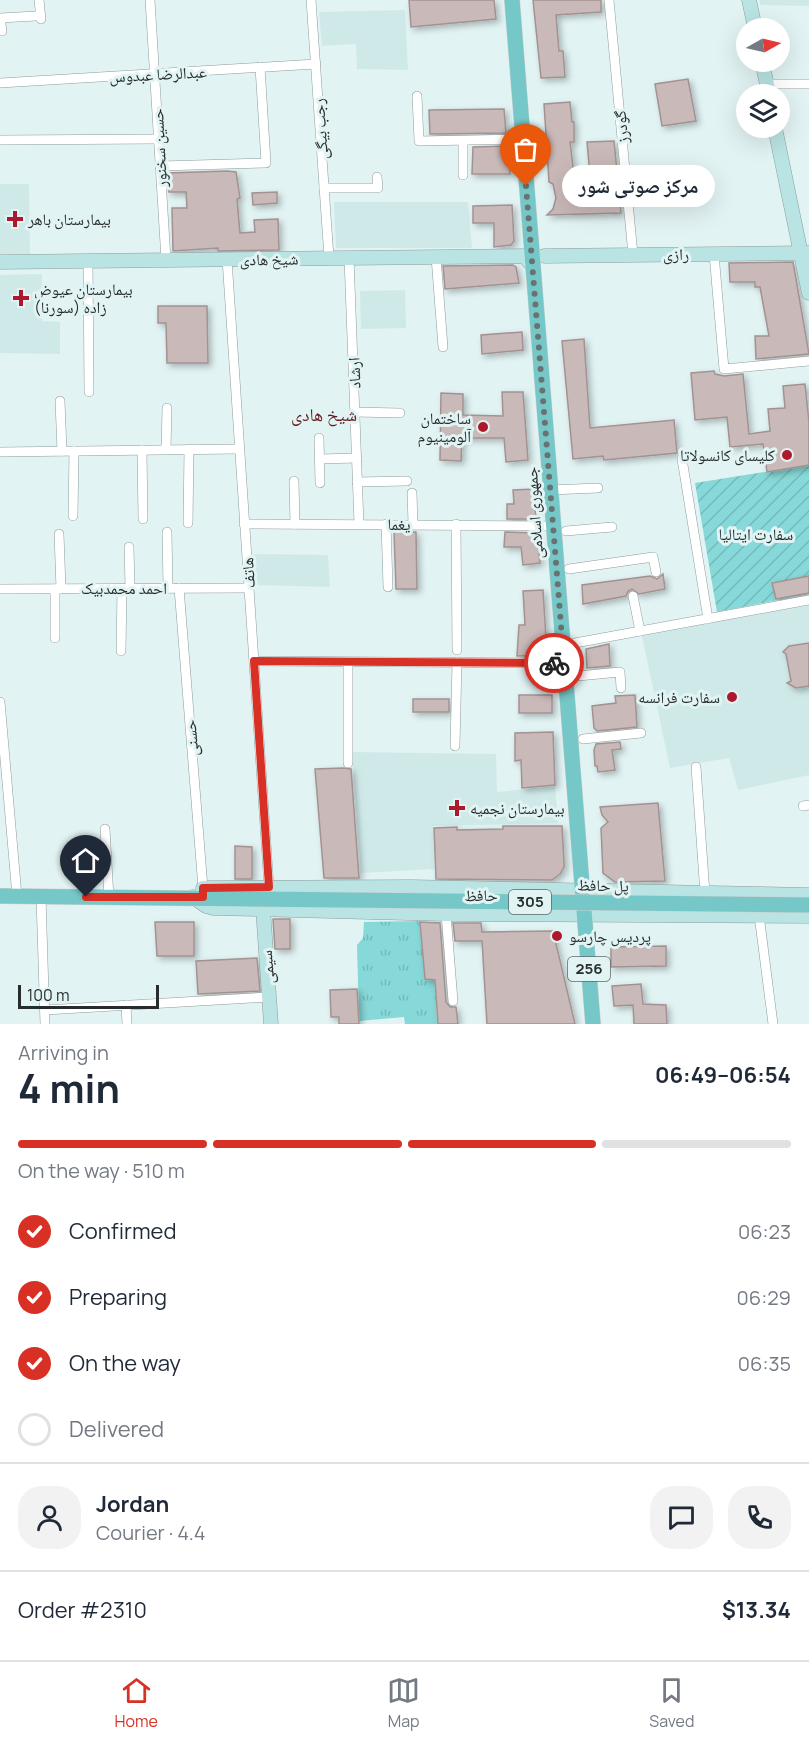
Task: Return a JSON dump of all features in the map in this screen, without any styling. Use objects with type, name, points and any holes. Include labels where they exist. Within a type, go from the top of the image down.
[{"type":"main road","name":"جمهوری اسلامی","points":[[512,0],[523,139],[536,259],[550,490],[563,570],[569,644],[569,672],[576,740],[581,890],[593,1024]]},
{"type":"main road","points":[[749,0],[753,18]]},
{"type":"main road","points":[[777,138],[805,253],[809,293]]},
{"type":"main road","name":"رازی","points":[[536,259],[633,255],[805,253]]},
{"type":"main road","name":"شیخ هادی","points":[[0,262],[436,256],[524,256],[536,259]]},
{"type":"main road","name":"حافظ","points":[[0,896],[109,898],[199,894],[269,887],[518,888],[809,895]]},
{"type":"main road","points":[[516,913],[518,888]]},
{"type":"main road","name":"حافظ","points":[[199,894],[257,904],[446,914],[809,916]]},
{"type":"main road","name":"پل حافظ","points":[[257,904],[809,905]]},
{"type":"main road","name":"سیمی","points":[[257,904],[271,1024]]},
{"type":"street","points":[[1,31],[0,18],[38,17],[39,0]]},
{"type":"street","name":"حسین سخنور","points":[[150,0],[166,260]]},
{"type":"street","name":"رجب بیگی","points":[[311,0],[329,258]]},
{"type":"street","name":"گودرز","points":[[609,0],[633,255]]},
{"type":"street","name":"عبدالرضا عبدوس","points":[[0,83],[316,64]]},
{"type":"street","points":[[160,166],[266,163],[260,67]]},
{"type":"street","points":[[790,86],[809,84]]},
{"type":"street","points":[[417,96],[419,141],[523,139]]},
{"type":"street","points":[[0,140],[158,139]]},
{"type":"street","points":[[463,141],[463,175]]},
{"type":"street","points":[[324,188],[378,188],[377,177]]},
{"type":"street","points":[[714,254],[724,369],[809,362]]},
{"type":"street","points":[[436,256],[443,347]]},
{"type":"street","name":"ارشاد","points":[[350,258],[359,524]]},
{"type":"street","name":"هاتف","points":[[227,259],[269,887]]},
{"type":"street","points":[[87,261],[88,392]]},
{"type":"street","points":[[60,401],[62,451]]},
{"type":"street","points":[[166,449],[167,408]]},
{"type":"street","points":[[355,412],[400,413]]},
{"type":"street","points":[[319,438],[320,483]]},
{"type":"street","points":[[188,523],[189,449]]},
{"type":"street","points":[[0,452],[239,449]]},
{"type":"street","points":[[142,450],[143,519]]},
{"type":"street","points":[[73,516],[74,451]]},
{"type":"street","points":[[320,459],[357,459]]},
{"type":"street","points":[[682,459],[708,619]]},
{"type":"street","points":[[294,481],[295,524]]},
{"type":"street","points":[[357,482],[407,481]]},
{"type":"street","points":[[550,490],[598,488]]},
{"type":"street","points":[[412,493],[413,524]]},
{"type":"street","name":"یغما","points":[[244,524],[413,524],[557,530],[612,527]]},
{"type":"street","points":[[386,524],[388,587]]},
{"type":"street","points":[[456,525],[457,650]]},
{"type":"street","points":[[167,532],[168,588]]},
{"type":"street","points":[[55,638],[59,534]]},
{"type":"street","points":[[121,651],[129,547]]},
{"type":"street","points":[[563,570],[653,557],[656,572]]},
{"type":"street","name":"حسنی","points":[[179,588],[199,894]]},
{"type":"street","name":"احمد محمدبیک","points":[[0,589],[249,588]]},
{"type":"street","points":[[633,596],[640,631]]},
{"type":"street","points":[[569,644],[809,600]]},
{"type":"street","points":[[254,661],[457,662],[569,672],[620,672],[621,688]]},
{"type":"street","points":[[348,662],[348,763]]},
{"type":"street","points":[[454,746],[457,662]]},
{"type":"street","points":[[0,702],[17,896]]},
{"type":"street","points":[[576,740],[640,733]]},
{"type":"street","points":[[696,767],[705,894]]},
{"type":"street","points":[[105,829],[109,898]]},
{"type":"street","points":[[41,897],[45,1024]]},
{"type":"street","points":[[446,914],[453,1000]]},
{"type":"street","points":[[759,915],[773,1024]]},
{"type":"street","points":[[45,1010],[269,997]]},
{"type":"street","points":[[126,1005],[127,1024]]},
{"type":"shaded area","points":[[759,0],[809,0],[809,6],[760,5]]},
{"type":"shaded area","points":[[405,10],[408,70],[357,69],[356,44],[322,46],[319,12]]},
{"type":"shaded area","name":"بیمارستان باهر","points":[[0,184],[29,184],[30,254],[0,254]]},
{"type":"shaded area","points":[[334,202],[468,202],[472,248],[336,248]]},
{"type":"shaded area","name":"بیمارستان عیوض زاده (سورنا)","points":[[42,274],[42,321],[60,322],[60,354],[0,353],[0,275]]},
{"type":"shaded area","points":[[405,290],[406,328],[361,329],[360,291]]},
{"type":"shaded area","points":[[254,554],[328,555],[330,587],[255,585]]},
{"type":"shaded area","name":"سفارت فرانسه","points":[[809,605],[809,775],[738,790],[729,758],[670,768],[642,636]]},
{"type":"shaded area","name":"بیمارستان نجمیه","points":[[352,752],[496,754],[497,792],[555,786],[558,823],[433,826],[434,869],[361,873]]},
{"type":"green space","name":"سفارت ایتالیا","points":[[809,465],[809,594],[717,612],[695,483]]},
{"type":"green space","points":[[420,921],[425,979],[435,980],[437,1024],[405,1024],[404,1017],[359,1021],[357,945],[363,938],[364,922]]},
{"type":"building","points":[[409,0],[494,0],[496,19],[411,27]]},
{"type":"building","points":[[533,0],[601,0],[601,12],[556,15],[559,51],[563,51],[565,77],[541,78]]},
{"type":"building","points":[[688,79],[696,121],[662,126],[655,84]]},
{"type":"building","points":[[570,102],[572,122],[574,122],[574,142],[570,142],[574,175],[590,175],[587,142],[614,141],[621,213],[547,215],[553,209],[556,198],[553,184],[549,182],[544,104]]},
{"type":"building","points":[[504,109],[506,133],[430,134],[429,110]]},
{"type":"building","points":[[508,146],[510,174],[472,174],[473,147]]},
{"type":"building","points":[[236,172],[240,198],[237,199],[240,233],[255,232],[254,220],[278,219],[279,250],[218,251],[218,248],[173,251],[172,208],[187,208],[186,192],[169,192],[167,173]]},
{"type":"building","points":[[277,192],[277,203],[253,205],[252,193]]},
{"type":"building","points":[[512,205],[514,241],[511,245],[494,247],[494,223],[473,223],[473,206]]},
{"type":"building","points":[[793,262],[809,354],[756,359],[755,336],[769,336],[760,287],[755,287],[755,282],[730,282],[729,263]]},
{"type":"building","points":[[513,265],[516,267],[519,283],[445,289],[443,266]]},
{"type":"building","points":[[158,306],[207,306],[208,363],[167,363],[166,323],[158,323]]},
{"type":"building","points":[[522,332],[523,350],[482,354],[481,335]]},
{"type":"building","points":[[584,339],[590,428],[674,420],[677,453],[604,460],[603,456],[573,459],[562,341]]},
{"type":"building","points":[[714,371],[715,374],[724,376],[743,374],[749,434],[770,431],[768,409],[785,408],[783,386],[805,384],[809,422],[809,465],[767,472],[763,444],[730,447],[727,417],[695,420],[691,373]]},
{"type":"building","name":"ساختمان آلومینیوم","points":[[502,392],[523,392],[528,460],[506,462],[504,438],[462,438],[461,461],[440,460],[441,393],[463,394],[463,415],[503,416]]},
{"type":"building","points":[[534,489],[536,519],[507,519],[507,504],[514,504],[513,490]]},
{"type":"building","points":[[394,532],[416,532],[417,589],[396,589]]},
{"type":"building","points":[[505,532],[537,533],[540,563],[523,565],[521,547],[504,547]]},
{"type":"building","points":[[663,574],[665,589],[639,594],[632,589],[626,596],[583,604],[582,585],[650,576],[657,579]]},
{"type":"building","points":[[809,576],[809,593],[776,599],[772,583]]},
{"type":"building","points":[[543,590],[547,655],[517,656],[519,625],[525,625],[523,591]]},
{"type":"building","points":[[809,643],[809,686],[796,688],[787,683],[791,681],[786,654],[783,652],[789,646]]},
{"type":"building","points":[[609,644],[610,666],[587,668],[586,649]]},
{"type":"building","points":[[519,695],[552,695],[552,713],[519,713]]},
{"type":"building","points":[[635,695],[637,727],[597,731],[594,728],[592,706],[616,703],[615,696]]},
{"type":"building","points":[[413,699],[449,699],[449,712],[413,712]]},
{"type":"building","points":[[553,732],[555,785],[522,788],[521,760],[515,761],[515,733]]},
{"type":"building","points":[[620,742],[621,749],[612,750],[615,770],[598,772],[595,766],[596,744]]},
{"type":"building","points":[[315,769],[351,769],[359,878],[324,878]]},
{"type":"building","points":[[658,803],[665,881],[615,882],[603,873],[601,828],[608,822],[602,815],[600,807]]},
{"type":"building","points":[[503,826],[562,826],[564,867],[560,874],[552,880],[436,879],[434,828],[503,829]]},
{"type":"building","points":[[235,846],[252,847],[252,879],[235,879]]},
{"type":"building","points":[[273,919],[290,919],[290,949],[275,949]]},
{"type":"building","points":[[155,922],[194,922],[194,956],[157,956]]},
{"type":"building","points":[[420,922],[440,923],[446,1002],[450,1007],[456,1007],[458,1024],[438,1024],[435,980],[425,979]]},
{"type":"building","points":[[453,923],[481,923],[482,932],[553,931],[575,1024],[487,1024],[482,941],[455,941]]},
{"type":"building","points":[[666,946],[666,966],[611,967],[611,947]]},
{"type":"building","points":[[257,958],[260,991],[198,994],[196,961]]},
{"type":"building","points":[[641,984],[643,1004],[666,1005],[667,1024],[634,1024],[633,1005],[614,1006],[612,986]]},
{"type":"building","points":[[357,989],[359,1024],[339,1024],[339,1017],[331,1017],[330,990]]},
{"type":"way so far","points":[[526,186],[564,663],[554,663]]},
{"type":"place","name":"مرکز صوتی شور","points":[[526,186]]},
{"type":"place","name":"بیمارستان باهر","points":[[15,219]]},
{"type":"place","name":"بیمارستان عیوض زاده (سورنا)","points":[[21,298]]},
{"type":"place","name":"ساختمان آلومینیوم","points":[[483,427]]},
{"type":"place","name":"کلیسای کانسولاتا","points":[[787,455]]},
{"type":"place","name":"سفارت فرانسه","points":[[732,697]]},
{"type":"place","name":"بیمارستان نجمیه","points":[[457,808]]},
{"type":"place","name":"پردیس چارسو","points":[[557,936]]},
{"type":"district","name":"شیخ هادی","points":[[324,415]]},
{"type":"route","points":[[86,897],[203,897],[203,888],[269,887],[254,661],[554,663]]}]
